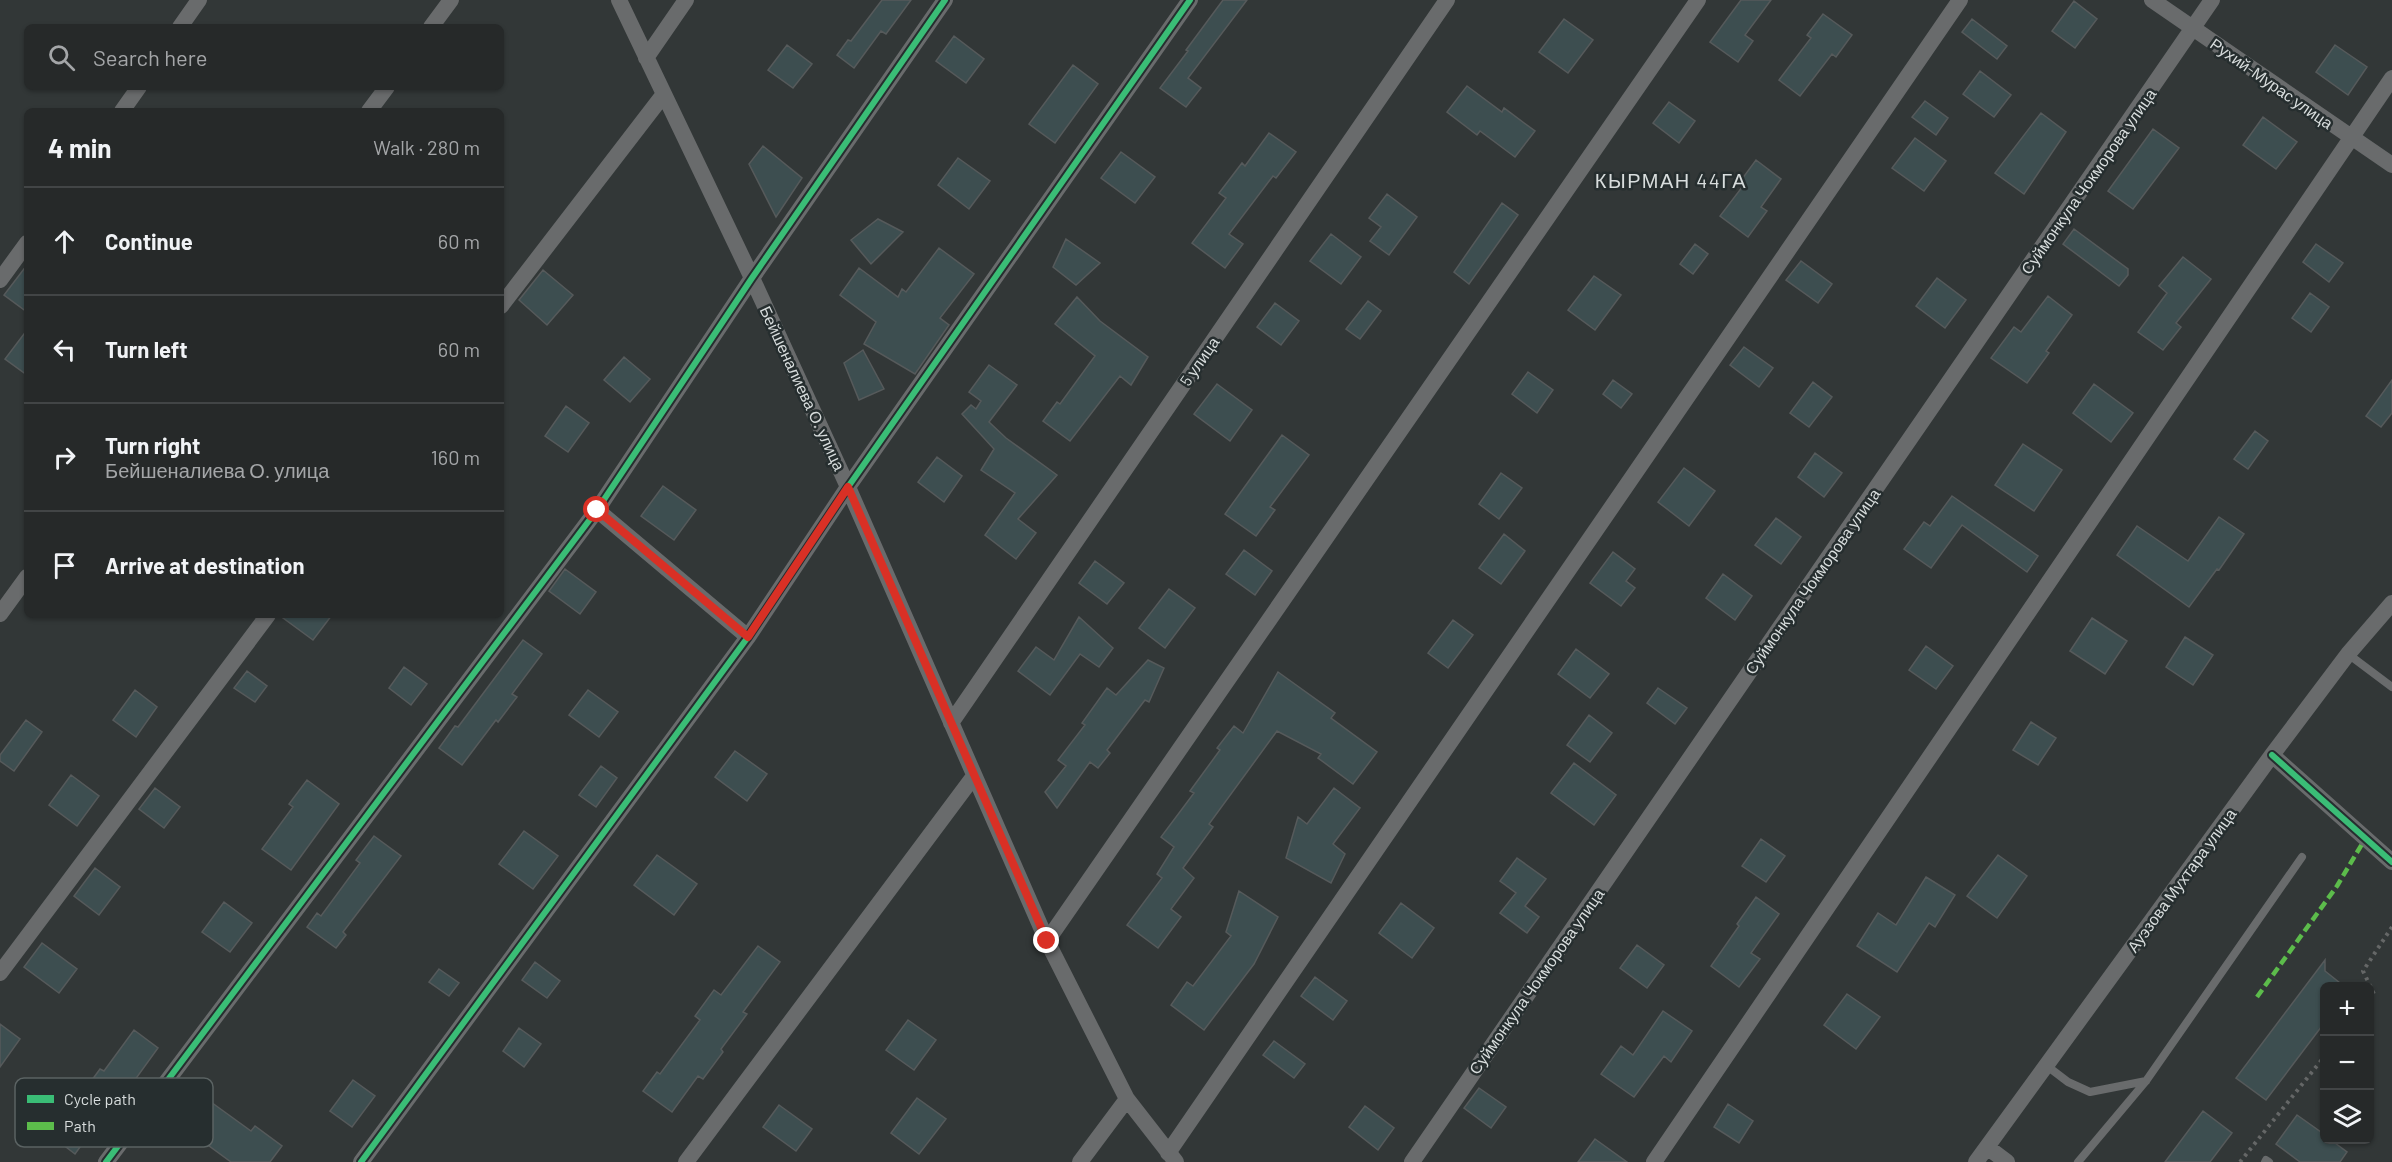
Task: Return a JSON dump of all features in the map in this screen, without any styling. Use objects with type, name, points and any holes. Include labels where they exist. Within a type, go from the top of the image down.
[{"type":"street","points":[[182,24],[199,0]]},
{"type":"street","points":[[433,24],[451,0]]},
{"type":"street","name":"Бейшеналиева О. улица","points":[[620,0],[848,487],[1047,941],[1127,1099],[1172,1157]]},
{"type":"street","points":[[646,58],[686,0]]},
{"type":"street","points":[[169,1078],[597,510],[752,278],[945,0]]},
{"type":"street","points":[[361,1162],[748,637],[848,487],[1190,0]]},
{"type":"street","name":"5 улица","points":[[951,723],[1447,0]]},
{"type":"street","points":[[1047,941],[1698,0]]},
{"type":"street","points":[[1172,1157],[1960,0]]},
{"type":"street","name":"Рухий-Мурас улица","points":[[2152,0],[2392,165]]},
{"type":"street","name":"Суймонкула Чокморова улица","points":[[1412,1162],[2212,0]]},
{"type":"street","points":[[1653,1162],[2392,78]]},
{"type":"street","points":[[124,108],[137,90]]},
{"type":"street","points":[[371,108],[385,90]]},
{"type":"street","points":[[504,302],[664,94]]},
{"type":"street","points":[[0,280],[24,247]]},
{"type":"street","points":[[597,510],[748,637]]},
{"type":"street","points":[[0,614],[24,581]]},
{"type":"street","name":"Ауэзова Мухтара улица","points":[[1976,1162],[2272,755],[2349,654],[2392,603]]},
{"type":"street","points":[[0,973],[266,618]]},
{"type":"street","points":[[2272,755],[2392,861]]},
{"type":"street","points":[[686,1162],[974,776]]},
{"type":"street","points":[[1080,1162],[1127,1099]]},
{"type":"street","points":[[106,1162],[117,1147]]},
{"type":"street","points":[[1987,1147],[2007,1162]]},
{"type":"lane","points":[[2349,654],[2392,687]]},
{"type":"lane","points":[[2079,1162],[2146,1081],[2301,857]]},
{"type":"lane","points":[[2047,1066],[2068,1082],[2090,1092],[2146,1081]]},
{"type":"path","points":[[2368,982],[2363,971],[2392,927]]},
{"type":"path","points":[[2240,1162],[2320,1063]]},
{"type":"building","points":[[882,0],[911,0],[886,34],[881,31],[854,68],[837,55],[848,40],[851,41]]},
{"type":"building","points":[[1223,0],[1247,0],[1188,78],[1201,88],[1186,107],[1160,88]]},
{"type":"building","points":[[1741,0],[1771,0],[1745,35],[1753,41],[1738,62],[1710,42]]},
{"type":"building","points":[[2074,1],[2097,19],[2075,48],[2052,31]]},
{"type":"building","points":[[1823,14],[1852,35],[1836,57],[1832,54],[1800,96],[1779,80],[1811,38],[1807,35]]},
{"type":"building","points":[[1564,19],[1593,40],[1568,73],[1539,52]]},
{"type":"building","points":[[1972,19],[2007,46],[1997,59],[1962,32]]},
{"type":"building","points":[[954,36],[984,59],[966,83],[936,61]]},
{"type":"building","points":[[787,45],[812,64],[793,88],[768,70]]},
{"type":"building","points":[[2335,45],[2367,67],[2348,95],[2316,72]]},
{"type":"building","points":[[1073,65],[1098,84],[1055,143],[1029,124]]},
{"type":"building","points":[[1980,71],[2011,95],[1994,117],[1963,94]]},
{"type":"building","points":[[1467,86],[1502,112],[1504,108],[1535,131],[1515,157],[1480,131],[1477,135],[1447,112]]},
{"type":"building","points":[[1925,101],[1948,118],[1936,135],[1912,117]]},
{"type":"building","points":[[1669,102],[1695,121],[1679,143],[1653,123]]},
{"type":"building","points":[[2041,113],[2066,132],[2024,194],[1995,173]]},
{"type":"building","points":[[2263,117],[2297,142],[2276,169],[2243,145]]},
{"type":"building","points":[[2153,129],[2179,148],[2133,209],[2108,191]]},
{"type":"building","points":[[1269,133],[1296,152],[1276,178],[1273,176],[1229,234],[1243,244],[1225,268],[1192,243],[1226,198],[1219,193],[1242,163],[1245,166]]},
{"type":"building","points":[[1915,138],[1946,161],[1924,191],[1892,168]]},
{"type":"building","points":[[763,146],[802,178],[776,217],[749,164]]},
{"type":"building","points":[[1121,152],[1155,177],[1135,203],[1101,178]]},
{"type":"building","points":[[958,158],[990,181],[969,209],[938,185]]},
{"type":"building","points":[[1756,160],[1781,179],[1761,207],[1767,211],[1748,237],[1720,216],[1743,186],[1739,183]]},
{"type":"building","points":[[1387,194],[1417,217],[1389,255],[1370,241],[1381,227],[1369,218]]},
{"type":"building","points":[[1502,203],[1518,215],[1469,284],[1454,272]]},
{"type":"building","points":[[878,219],[903,232],[871,264],[851,240]]},
{"type":"building","points":[[2074,229],[2128,269],[2128,275],[2119,286],[2063,244]]},
{"type":"building","points":[[1331,234],[1361,257],[1341,284],[1310,261]]},
{"type":"building","points":[[1066,239],[1100,263],[1076,285],[1053,267]]},
{"type":"building","points":[[1695,244],[1708,254],[1693,274],[1680,264]]},
{"type":"building","points":[[2316,244],[2343,263],[2329,282],[2303,262]]},
{"type":"building","points":[[939,248],[974,274],[940,318],[949,325],[915,374],[864,344],[876,322],[840,295],[859,268],[898,297],[902,289],[906,292]]},
{"type":"building","points":[[2183,257],[2211,279],[2176,323],[2181,327],[2163,350],[2138,332],[2167,293],[2159,286]]},
{"type":"building","points":[[1801,261],[1832,284],[1818,303],[1786,280]]},
{"type":"building","points":[[24,269],[24,310],[4,295]]},
{"type":"building","points":[[543,270],[573,295],[547,325],[519,300]]},
{"type":"building","points":[[1594,276],[1621,295],[1595,330],[1568,310]]},
{"type":"building","points":[[1937,278],[1966,300],[1945,328],[1916,306]]},
{"type":"building","points":[[2310,293],[2329,307],[2311,332],[2292,318]]},
{"type":"building","points":[[2048,296],[2072,315],[2046,351],[2049,353],[2027,383],[1991,358],[2014,327],[2021,332]]},
{"type":"building","points":[[1077,297],[1100,321],[1148,357],[1131,385],[1120,376],[1070,441],[1043,421],[1057,402],[1060,404],[1095,356],[1055,324]]},
{"type":"building","points":[[1368,301],[1381,311],[1360,339],[1346,329]]},
{"type":"building","points":[[1275,303],[1299,321],[1281,345],[1257,327]]},
{"type":"building","points":[[24,334],[24,373],[5,359]]},
{"type":"building","points":[[1744,347],[1773,368],[1759,387],[1730,365]]},
{"type":"building","points":[[863,350],[884,389],[859,400],[844,363]]},
{"type":"building","points":[[624,357],[650,379],[630,402],[604,380]]},
{"type":"building","points":[[989,365],[1017,385],[989,422],[1006,438],[1057,475],[1018,519],[1036,533],[1016,559],[985,535],[1015,493],[981,470],[994,449],[962,414],[971,405],[976,409],[981,401],[969,392]]},
{"type":"building","points":[[1528,372],[1553,390],[1537,413],[1512,394]]},
{"type":"building","points":[[1613,380],[1632,394],[1621,408],[1603,394]]},
{"type":"building","points":[[2392,380],[2392,413],[2381,427],[2366,416]]},
{"type":"building","points":[[1813,382],[1832,397],[1809,427],[1790,413]]},
{"type":"building","points":[[1217,384],[1252,410],[1230,441],[1194,414]]},
{"type":"building","points":[[2094,384],[2133,413],[2111,442],[2073,413]]},
{"type":"building","points":[[566,406],[589,423],[568,452],[545,436]]},
{"type":"building","points":[[2255,431],[2268,441],[2248,469],[2234,459]]},
{"type":"building","points":[[1282,435],[1309,455],[1270,507],[1275,510],[1256,536],[1225,514]]},
{"type":"building","points":[[2023,444],[2062,470],[2034,511],[1995,485]]},
{"type":"building","points":[[1815,453],[1842,473],[1824,497],[1798,477]]},
{"type":"building","points":[[937,457],[962,476],[944,502],[918,482]]},
{"type":"building","points":[[1684,468],[1715,491],[1689,526],[1658,502]]},
{"type":"building","points":[[1501,473],[1522,488],[1499,519],[1479,504]]},
{"type":"building","points":[[663,486],[696,510],[674,540],[641,516]]},
{"type":"building","points":[[1952,496],[2038,556],[2027,572],[1962,525],[1931,568],[1904,549],[1924,522],[1930,526]]},
{"type":"building","points":[[2219,517],[2244,534],[2189,607],[2117,555],[2137,526],[2188,561]]},
{"type":"building","points":[[1776,518],[1801,537],[1781,564],[1755,545]]},
{"type":"building","points":[[1504,534],[1525,551],[1501,584],[1479,568]]},
{"type":"building","points":[[1244,550],[1272,571],[1255,595],[1226,574]]},
{"type":"building","points":[[1613,552],[1635,569],[1626,581],[1635,588],[1621,606],[1590,583]]},
{"type":"building","points":[[1095,561],[1124,583],[1107,604],[1079,583]]},
{"type":"building","points":[[565,569],[596,592],[580,614],[549,591]]},
{"type":"building","points":[[1723,574],[1752,596],[1735,620],[1706,598]]},
{"type":"building","points":[[1169,589],[1195,608],[1165,648],[1139,628]]},
{"type":"building","points":[[1079,617],[1113,648],[1099,667],[1080,654],[1050,695],[1018,671],[1036,647],[1054,660]]},
{"type":"building","points":[[283,618],[330,618],[313,640]]},
{"type":"building","points":[[2092,618],[2127,641],[2105,674],[2070,651]]},
{"type":"building","points":[[1453,620],[1473,635],[1448,668],[1428,653]]},
{"type":"building","points":[[2185,637],[2213,655],[2193,685],[2166,667]]},
{"type":"building","points":[[523,640],[542,654],[512,694],[517,697],[498,722],[496,720],[462,765],[439,748],[455,726],[458,727]]},
{"type":"building","points":[[1926,646],[1953,666],[1936,689],[1909,670]]},
{"type":"building","points":[[1576,649],[1609,674],[1590,698],[1558,674]]},
{"type":"building","points":[[1148,660],[1164,668],[1149,702],[1145,700],[1107,750],[1110,753],[1098,768],[1090,762],[1057,808],[1045,792],[1066,766],[1058,760],[1085,725],[1082,723],[1107,688],[1116,695]]},
{"type":"building","points":[[404,667],[427,684],[411,705],[389,688]]},
{"type":"building","points":[[247,671],[267,686],[255,702],[234,688]]},
{"type":"building","points":[[1278,672],[1335,713],[1331,718],[1377,752],[1353,784],[1318,758],[1321,754],[1277,731],[1209,824],[1213,827],[1183,868],[1194,878],[1171,909],[1181,917],[1158,948],[1127,925],[1162,878],[1157,874],[1174,847],[1161,837],[1194,793],[1190,791],[1220,750],[1217,748],[1234,726],[1243,733]]},
{"type":"building","points":[[1658,688],[1687,708],[1675,724],[1647,703]]},
{"type":"building","points":[[135,690],[157,707],[136,737],[113,720]]},
{"type":"building","points":[[588,690],[618,712],[599,737],[569,715]]},
{"type":"building","points":[[1589,715],[1612,733],[1590,762],[1567,745]]},
{"type":"building","points":[[26,720],[42,732],[14,771],[0,761],[0,755]]},
{"type":"building","points":[[2031,722],[2056,738],[2038,765],[2013,750]]},
{"type":"building","points":[[735,751],[767,774],[747,801],[715,777]]},
{"type":"building","points":[[1574,763],[1616,795],[1594,825],[1551,793]]},
{"type":"building","points":[[601,766],[617,778],[596,807],[579,795]]},
{"type":"building","points":[[71,775],[99,796],[77,826],[49,805]]},
{"type":"building","points":[[307,780],[339,804],[291,870],[262,849],[293,807],[289,804]]},
{"type":"building","points":[[155,788],[180,807],[164,828],[139,809]]},
{"type":"building","points":[[1334,788],[1360,808],[1333,844],[1345,854],[1331,883],[1286,858],[1298,817],[1307,824]]},
{"type":"building","points":[[524,831],[558,856],[533,889],[499,864]]},
{"type":"building","points":[[374,836],[401,856],[343,932],[346,935],[336,948],[307,927],[317,913],[321,916],[360,863],[356,860]]},
{"type":"building","points":[[1761,839],[1785,856],[1766,882],[1742,866]]},
{"type":"building","points":[[657,855],[697,884],[674,915],[634,885]]},
{"type":"building","points":[[1998,855],[2027,876],[1997,918],[1967,896]]},
{"type":"building","points":[[1517,858],[1546,879],[1525,906],[1539,917],[1527,933],[1500,913],[1516,893],[1500,881]]},
{"type":"building","points":[[95,868],[120,887],[99,915],[74,896]]},
{"type":"building","points":[[1926,877],[1955,895],[1935,927],[1929,923],[1897,972],[1857,946],[1878,913],[1896,925]]},
{"type":"building","points":[[1239,891],[1278,917],[1254,964],[1204,1030],[1171,1005],[1187,982],[1193,986],[1231,936],[1226,932]]},
{"type":"building","points":[[1756,897],[1779,914],[1751,953],[1760,959],[1739,987],[1711,966]]},
{"type":"building","points":[[224,902],[252,923],[230,952],[202,932]]},
{"type":"building","points":[[1401,903],[1434,928],[1412,958],[1379,933]]},
{"type":"building","points":[[42,943],[77,969],[59,993],[24,967]]},
{"type":"building","points":[[1637,945],[1664,965],[1647,988],[1620,968]]},
{"type":"building","points":[[758,946],[780,962],[743,1012],[747,1014],[721,1049],[723,1052],[703,1079],[698,1076],[672,1112],[643,1091],[657,1072],[660,1074],[700,1020],[695,1016],[714,990],[721,995]]},
{"type":"building","points":[[2325,960],[2325,971],[2339,982],[2320,982],[2320,1029],[2266,1100],[2236,1078]]},
{"type":"building","points":[[535,962],[560,981],[547,998],[522,980]]},
{"type":"building","points":[[439,969],[459,983],[449,996],[429,982]]},
{"type":"building","points":[[1315,977],[1347,1001],[1333,1020],[1301,996]]},
{"type":"building","points":[[1847,994],[1880,1017],[1856,1049],[1824,1025]]},
{"type":"building","points":[[1663,1011],[1692,1031],[1671,1062],[1664,1056],[1634,1097],[1601,1074],[1621,1046],[1633,1055]]},
{"type":"building","points":[[908,1020],[936,1040],[914,1070],[886,1050]]},
{"type":"building","points":[[0,1024],[20,1039],[0,1067]]},
{"type":"building","points":[[519,1028],[541,1044],[524,1067],[503,1051]]},
{"type":"building","points":[[134,1030],[158,1048],[136,1078],[93,1078],[100,1069],[104,1071]]},
{"type":"building","points":[[1274,1041],[1305,1064],[1294,1078],[1263,1055]]},
{"type":"building","points":[[353,1080],[375,1096],[352,1127],[330,1111]]},
{"type":"building","points":[[1479,1088],[1506,1107],[1491,1128],[1464,1108]]},
{"type":"building","points":[[917,1098],[946,1119],[919,1154],[891,1133]]},
{"type":"building","points":[[213,1104],[251,1131],[255,1126],[282,1146],[270,1162],[231,1162],[211,1147],[213,1147]]},
{"type":"building","points":[[1728,1104],[1753,1121],[1739,1143],[1714,1127]]},
{"type":"building","points":[[779,1105],[812,1129],[796,1151],[763,1127]]},
{"type":"building","points":[[1365,1106],[1394,1128],[1378,1150],[1349,1127]]},
{"type":"building","points":[[2203,1111],[2232,1133],[2210,1162],[2165,1162]]},
{"type":"building","points":[[2297,1115],[2320,1131],[2320,1144],[2336,1144],[2347,1152],[2340,1162],[2300,1162],[2276,1144]]},
{"type":"building","points":[[1595,1139],[1627,1162],[1578,1162]]},
{"type":"building","points":[[66,1147],[80,1147],[75,1154]]},
{"type":"marked path","points":[[2257,997],[2337,886],[2365,839]]},
{"type":"cycle path","points":[[169,1078],[597,510],[752,278],[945,0]]},
{"type":"cycle path","points":[[361,1162],[748,637],[848,487],[1190,0]]},
{"type":"cycle path","points":[[2272,755],[2392,862]]},
{"type":"cycle path","points":[[106,1162],[117,1147]]},
{"type":"district","name":"КЫРМАН 44ГА","points":[[1671,180]]},
{"type":"route","points":[[597,510],[748,637],[848,487],[1047,941]]}]
